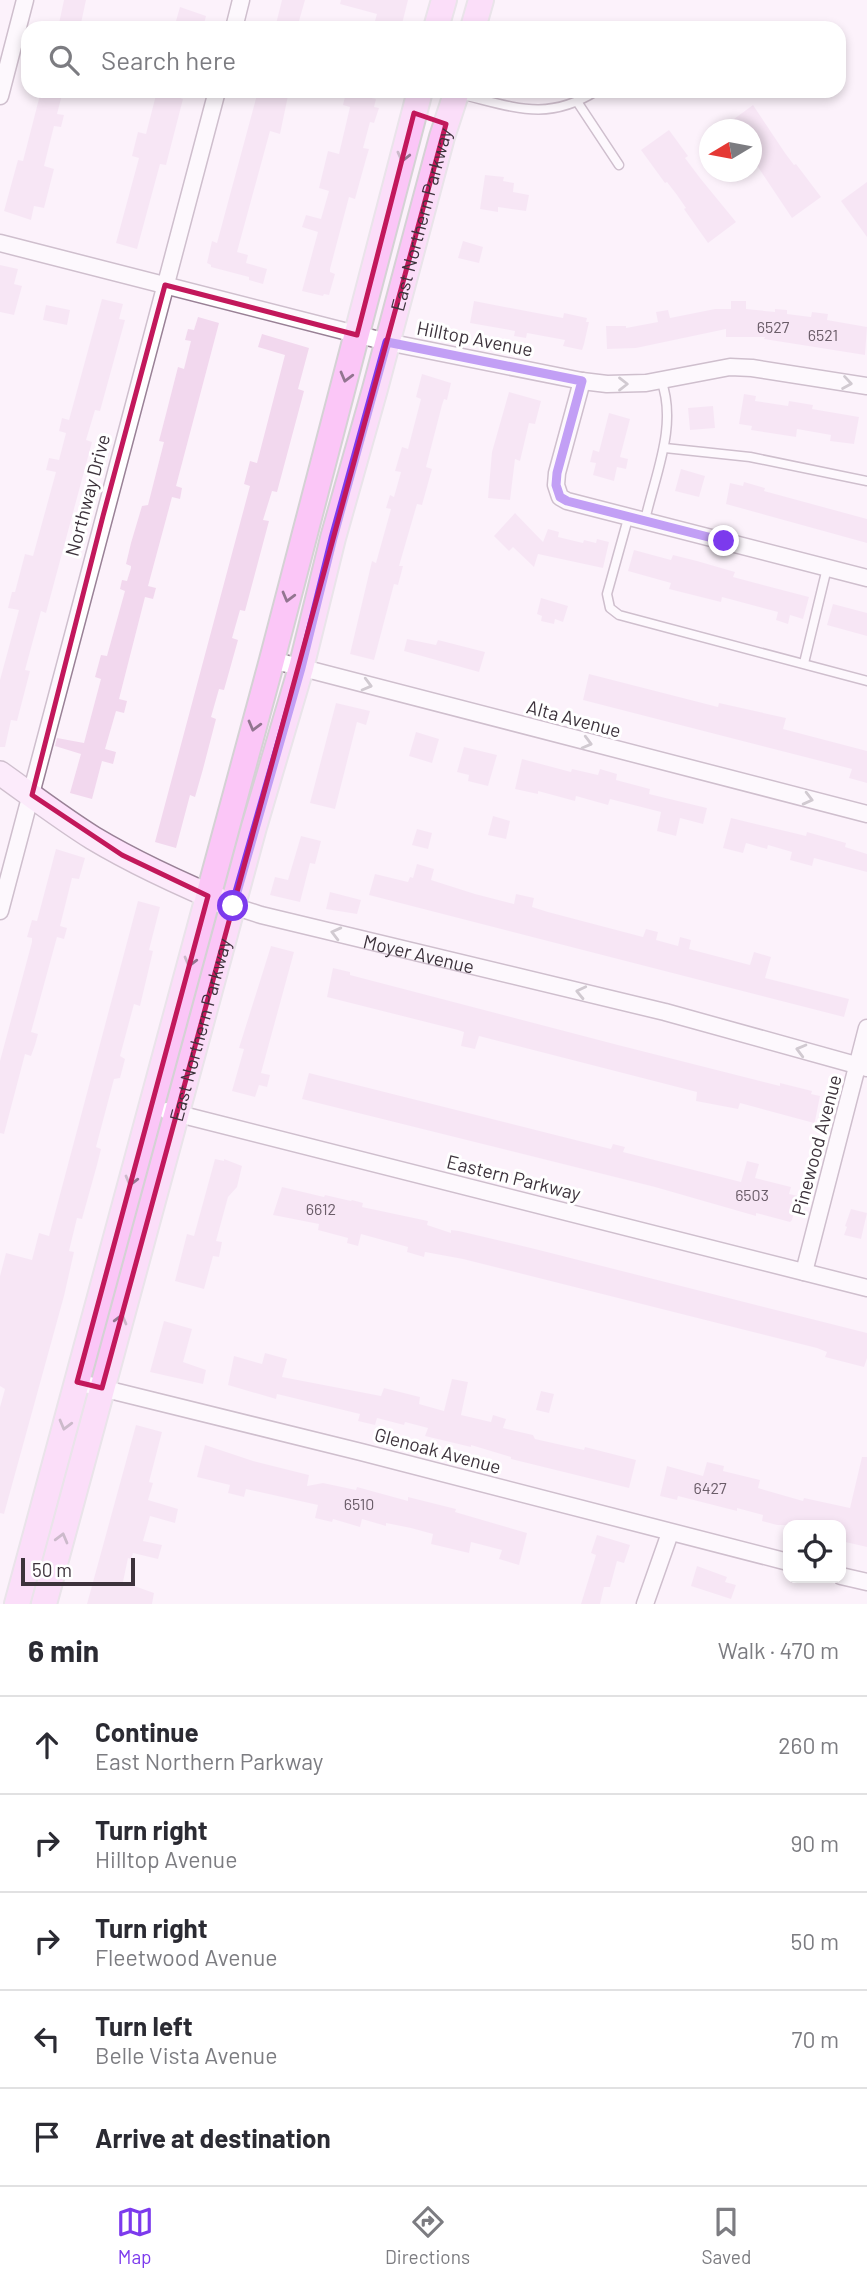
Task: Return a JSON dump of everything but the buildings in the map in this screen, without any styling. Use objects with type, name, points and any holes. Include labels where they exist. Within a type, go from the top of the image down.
[{"type":"main road","points":[[438,21],[444,0]]},
{"type":"main road","points":[[475,21],[481,0]]},
{"type":"main road","name":"East Northern Parkway","points":[[44,1604],[454,98]]},
{"type":"main road","points":[[417,102],[446,124]]},
{"type":"main road","name":"East Northern Parkway","points":[[17,1604],[272,660],[417,102]]},
{"type":"street","points":[[0,96],[24,0]]},
{"type":"street","points":[[236,21],[241,0]]},
{"type":"street","name":"Northway Drive","points":[[0,911],[215,98]]},
{"type":"street","name":"Hilltop Avenue","points":[[0,243],[387,342],[582,381],[630,384],[711,370],[741,368],[867,386]]},
{"type":"street","points":[[582,381],[557,473],[557,492],[560,497],[867,578]]},
{"type":"street","name":"Alta Avenue","points":[[272,660],[867,814]]},
{"type":"street","name":"Moyer Avenue","points":[[0,774],[56,814],[122,855],[166,878],[233,906],[665,1012],[862,1066]]},
{"type":"street","name":"Pinewood Avenue","points":[[804,1272],[862,1066],[867,1028]]},
{"type":"street","name":"Eastern Parkway","points":[[151,1107],[867,1288]]},
{"type":"street","name":"Glenoak Avenue","points":[[77,1382],[783,1561]]},
{"type":"street","points":[[645,1604],[670,1532]]},
{"type":"street","points":[[846,1577],[867,1582]]},
{"type":"lane","points":[[480,98],[527,110],[547,111],[578,103],[586,98]]},
{"type":"lane","points":[[578,103],[619,165]]},
{"type":"lane","points":[[661,380],[666,393],[665,448],[607,594],[610,608],[618,615],[867,681]]},
{"type":"lane","points":[[665,448],[750,457],[867,481]]},
{"type":"lane","points":[[804,663],[827,567]]},
{"type":"highlighted area","points":[[414,113],[446,124],[102,1388],[77,1382],[208,896],[122,855],[32,795],[165,285],[357,335]]},
{"type":"route","points":[[233,906],[301,668],[333,538],[387,342],[582,381],[557,473],[556,485],[560,497],[724,541]]}]
